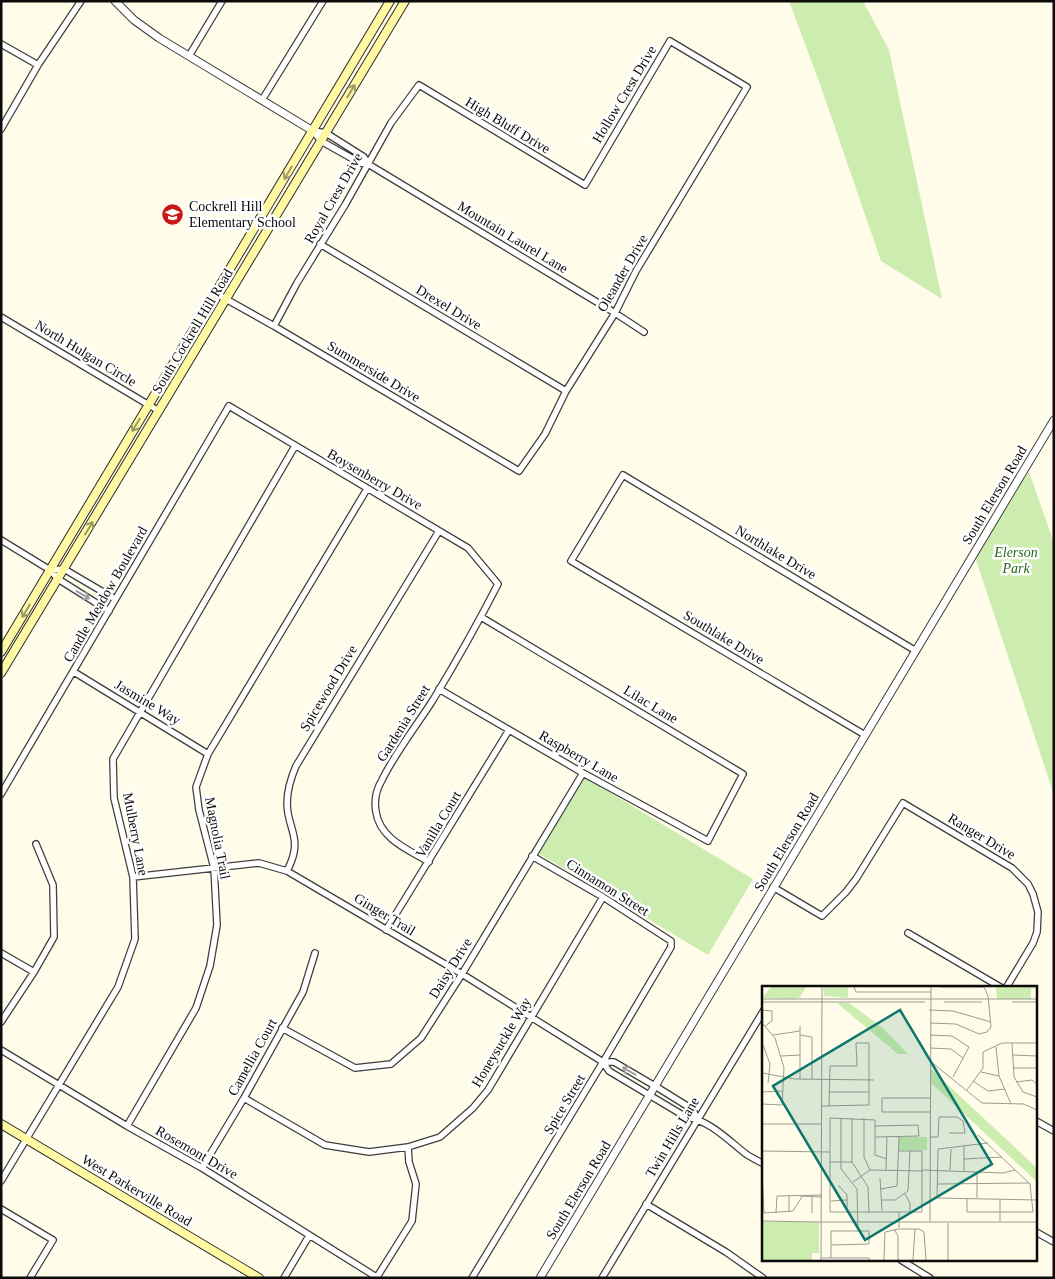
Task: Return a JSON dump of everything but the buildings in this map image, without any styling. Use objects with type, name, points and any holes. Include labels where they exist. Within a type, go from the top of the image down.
[{"type":"main road","name":"South Cockrell Hill Road","points":[[1,652],[390,1]]},
{"type":"main road","name":"South Cockrell Hill Road","points":[[1,674],[404,1]]},
{"type":"main road","name":"West Parkerville Road","points":[[1,1124],[259,1278]]},
{"type":"street","points":[[1,129],[38,65],[81,1]]},
{"type":"street","name":"Mountain Laurel Lane","points":[[115,1],[134,20],[189,56],[323,137],[364,156],[368,164],[644,332]]},
{"type":"street","points":[[189,56],[222,1]]},
{"type":"street","points":[[262,100],[323,1]]},
{"type":"street","name":"Hollow Crest Drive","points":[[585,185],[670,41],[747,87]]},
{"type":"street","points":[[1,44],[38,65]]},
{"type":"street","name":"Royal Crest Drive","points":[[274,326],[391,122],[419,86]]},
{"type":"street","name":"High Bluff Drive","points":[[419,86],[585,185]]},
{"type":"street","name":"Oleander Drive","points":[[519,472],[545,434],[566,390],[614,313],[636,271],[747,87]]},
{"type":"street","name":"Drexel Drive","points":[[320,244],[566,390]]},
{"type":"street","name":"Summerside Drive","points":[[215,294],[274,326],[519,472]]},
{"type":"street","name":"North Hulgan Circle","points":[[1,316],[159,411]]},
{"type":"street","name":"Boysenberry Drive","points":[[229,406],[468,548],[498,584]]},
{"type":"street","name":"Candle Meadow Boulevard","points":[[1,794],[229,406]]},
{"type":"street","name":"South Elerson Road","points":[[540,1278],[1053,422]]},
{"type":"street","name":"Mulberry Lane","points":[[1,1181],[58,1084],[118,988],[135,939],[133,877],[114,798],[113,759],[295,446]]},
{"type":"street","name":"Northlake Drive","points":[[571,561],[623,475],[916,651]]},
{"type":"street","name":"Magnolia Trail","points":[[127,1126],[196,1008],[210,966],[217,925],[214,868],[196,787],[208,754],[367,489]]},
{"type":"street","name":"Spicewood Drive","points":[[288,871],[294,852],[294,838],[288,812],[287,797],[291,777],[439,531]]},
{"type":"street","points":[[1,540],[50,570],[58,579],[109,610]]},
{"type":"street","name":"Southlake Drive","points":[[571,561],[865,735]]},
{"type":"street","points":[[50,570],[64,569],[115,599]]},
{"type":"street","name":"Gardenia Street","points":[[429,862],[395,842],[385,833],[376,813],[375,796],[382,779],[439,689],[498,584]]},
{"type":"street","name":"Lilac Lane","points":[[481,617],[743,774],[708,841]]},
{"type":"street","name":"Jasmine Way","points":[[74,672],[208,754]]},
{"type":"street","name":"Raspberry Lane","points":[[439,689],[582,774],[708,841]]},
{"type":"street","name":"Vanilla Court","points":[[386,930],[509,730]]},
{"type":"street","name":"Daisy Drive","points":[[282,1028],[355,1068],[391,1064],[421,1038],[462,974],[582,774]]},
{"type":"street","name":"Ranger Drive","points":[[773,887],[822,916],[856,879],[903,802],[1012,868],[1028,884],[1036,902],[1038,922],[1035,938],[1007,986]]},
{"type":"street","points":[[1,1022],[34,972],[54,936],[53,885],[36,844]]},
{"type":"street","name":"Cinnamon Street","points":[[532,856],[603,896],[671,941]]},
{"type":"street","name":"Ginger Trail","points":[[133,877],[259,863],[288,871],[462,974],[603,1062],[609,1071],[686,1117],[697,1118]]},
{"type":"street","name":"Honeysuckle Way","points":[[244,1098],[325,1145],[369,1152],[408,1147],[440,1137],[473,1108],[488,1090],[603,896]]},
{"type":"street","points":[[908,933],[999,986]]},
{"type":"street","name":"Spice Street","points":[[472,1278],[603,1062],[671,946],[671,941]]},
{"type":"street","points":[[1,953],[34,972]]},
{"type":"street","name":"Camellia Court","points":[[202,1168],[244,1098],[303,992],[315,953]]},
{"type":"street","name":"Twin Hills Lane","points":[[602,1278],[762,1013]]},
{"type":"street","name":"Rosemont Drive","points":[[1,1050],[127,1126],[202,1168],[377,1277]]},
{"type":"street","name":"Ginger Trail","points":[[603,1062],[614,1062],[692,1109],[697,1118],[736,1144],[746,1154],[762,1163]]},
{"type":"street","points":[[1038,1122],[1054,1131]]},
{"type":"street","points":[[377,1277],[412,1221],[416,1184],[409,1162],[408,1147]]},
{"type":"street","points":[[646,1204],[726,1252],[762,1278]]},
{"type":"street","points":[[1,1209],[53,1240],[30,1278]]},
{"type":"street","points":[[1038,1233],[1054,1242]]},
{"type":"street","points":[[284,1278],[310,1236]]},
{"type":"street","points":[[904,1262],[930,1278]]},
{"type":"green space","points":[[789,1],[863,1],[889,50],[942,299],[881,261]]},
{"type":"green space","name":"Elerson Park","points":[[1029,472],[1054,543],[1054,795],[974,554]]},
{"type":"green space","points":[[584,777],[753,879],[708,955],[538,853]]},
{"type":"place","name":"Cockrell Hill Elementary School","points":[[173,214]]}]
